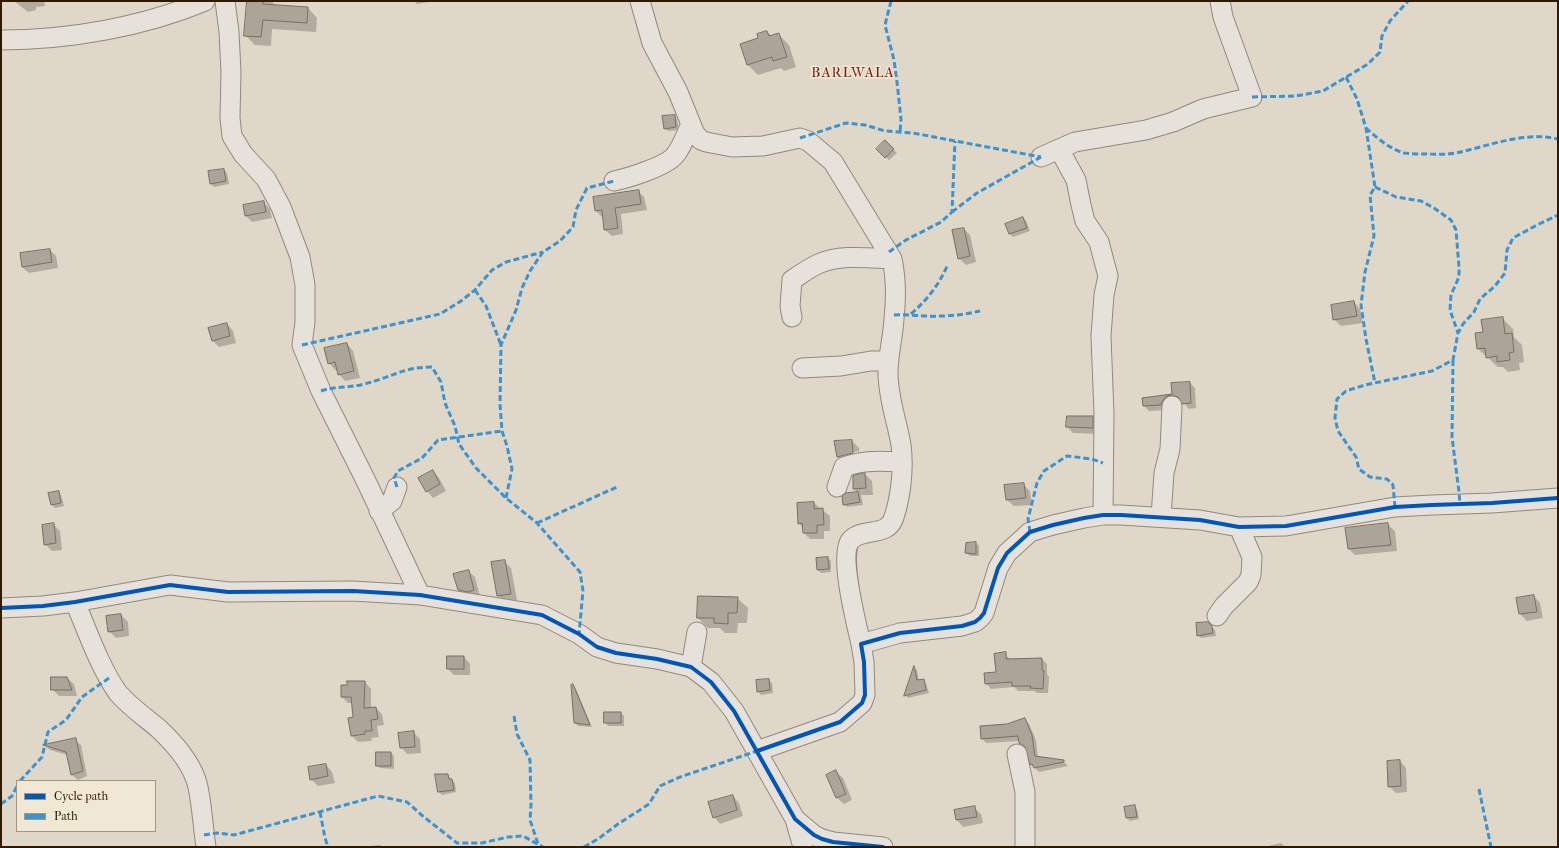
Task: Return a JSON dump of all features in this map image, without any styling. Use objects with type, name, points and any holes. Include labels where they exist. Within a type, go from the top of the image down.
[{"type":"street","points":[[1,40],[34,40],[105,30],[175,13],[205,1]]},
{"type":"street","points":[[225,1],[229,32],[231,72],[230,118],[232,136],[243,154],[266,179],[281,207],[300,257],[305,285],[305,322],[302,345],[321,391],[420,595]]},
{"type":"street","points":[[640,1],[652,43],[678,92],[690,126],[695,134],[701,140],[721,146],[756,146],[800,138],[808,141],[833,162],[892,258],[895,271],[894,318],[889,361],[888,391],[900,445],[902,462],[898,503],[894,519],[890,525],[885,529],[851,539],[848,544],[847,560],[851,603],[864,662],[865,695],[862,702],[840,722],[756,751]]},
{"type":"street","points":[[1041,157],[1075,142],[1146,130],[1174,122],[1203,109],[1252,97],[1223,17],[1220,1]]},
{"type":"street","points":[[614,181],[630,178],[655,168],[676,156],[690,126]]},
{"type":"street","points":[[1059,149],[1076,180],[1085,221],[1099,242],[1108,276],[1104,295],[1101,336],[1104,414],[1103,515]]},
{"type":"street","points":[[792,317],[790,306],[792,280],[804,272],[819,264],[838,258],[892,258]]},
{"type":"street","points":[[802,368],[841,366],[871,361],[889,361]]},
{"type":"street","points":[[1161,517],[1164,473],[1170,449],[1172,406]]},
{"type":"street","points":[[837,487],[844,467],[871,460],[902,462]]},
{"type":"street","points":[[379,511],[392,501],[397,487]]},
{"type":"street","points":[[861,644],[900,633],[962,626],[975,622],[984,613],[998,568],[1007,553],[1030,532],[1053,525],[1103,515],[1200,520],[1239,526],[1286,526],[1396,508],[1558,498]]},
{"type":"street","points":[[1217,616],[1224,606],[1248,582],[1251,575],[1252,557],[1239,526]]},
{"type":"street","points":[[1,608],[42,606],[75,602],[170,585],[228,592],[353,591],[420,595],[542,615],[578,634],[597,647],[616,653],[656,659],[691,667],[711,682],[734,710],[795,819],[803,847]]},
{"type":"street","points":[[75,602],[109,678],[118,692],[129,705],[159,730],[185,757],[198,785],[206,847]]},
{"type":"street","points":[[691,667],[697,632]]},
{"type":"street","points":[[1017,754],[1025,792],[1025,847]]},
{"type":"street","points":[[795,819],[814,835],[822,839],[833,842],[884,847]]},
{"type":"building","points":[[247,1],[263,1],[263,4],[308,7],[307,23],[263,20],[261,37],[244,36]]},
{"type":"building","points":[[767,31],[769,36],[779,33],[787,57],[773,61],[772,57],[747,65],[740,44],[758,38],[757,34]]},
{"type":"building","points":[[675,115],[676,127],[664,129],[662,116]]},
{"type":"building","points":[[885,140],[894,149],[885,158],[876,149]]},
{"type":"building","points":[[224,169],[226,181],[210,184],[208,171]]},
{"type":"building","points":[[639,190],[641,204],[615,208],[618,228],[604,230],[602,210],[595,211],[593,197]]},
{"type":"building","points":[[264,201],[266,212],[245,216],[243,205]]},
{"type":"building","points":[[1023,217],[1027,228],[1009,234],[1005,224]]},
{"type":"building","points":[[964,228],[970,256],[958,259],[952,230]]},
{"type":"building","points":[[50,249],[52,262],[22,267],[20,253]]},
{"type":"building","points":[[1354,301],[1357,316],[1333,320],[1331,305]]},
{"type":"building","points":[[1503,317],[1505,334],[1512,333],[1514,352],[1509,353],[1510,360],[1497,362],[1497,356],[1486,358],[1485,348],[1477,349],[1475,333],[1483,332],[1481,320]]},
{"type":"building","points":[[227,323],[230,336],[212,341],[208,328]]},
{"type":"building","points":[[347,343],[354,371],[338,375],[335,362],[328,364],[324,348]]},
{"type":"building","points":[[1190,382],[1191,403],[1182,404],[1178,397],[1172,395],[1167,396],[1161,405],[1143,406],[1142,398],[1172,394],[1171,383]]},
{"type":"building","points":[[1067,416],[1093,416],[1093,428],[1066,427]]},
{"type":"building","points":[[852,440],[853,453],[837,457],[834,441]]},
{"type":"building","points":[[433,470],[440,484],[426,492],[418,478]]},
{"type":"building","points":[[865,473],[866,488],[853,489],[853,476]]},
{"type":"building","points":[[1024,483],[1026,498],[1006,500],[1004,485]]},
{"type":"building","points":[[59,491],[61,503],[51,505],[48,493]]},
{"type":"building","points":[[858,492],[860,502],[843,505],[842,496],[846,493]]},
{"type":"building","points":[[814,502],[814,509],[823,508],[824,525],[817,525],[817,533],[803,533],[802,523],[798,524],[797,503]]},
{"type":"building","points":[[54,523],[56,543],[44,545],[42,525]]},
{"type":"building","points":[[1388,523],[1391,545],[1348,549],[1345,528]]},
{"type":"building","points":[[976,542],[976,554],[965,553],[966,543]]},
{"type":"building","points":[[828,557],[829,569],[817,570],[816,558]]},
{"type":"building","points":[[505,560],[511,594],[497,596],[491,562]]},
{"type":"building","points":[[469,570],[474,590],[468,592],[458,590],[453,574]]},
{"type":"building","points":[[1534,595],[1537,612],[1519,614],[1516,598]]},
{"type":"building","points":[[698,596],[738,597],[737,613],[728,613],[728,624],[714,623],[714,618],[697,618]]},
{"type":"building","points":[[121,614],[123,630],[108,632],[106,616]]},
{"type":"building","points":[[1208,622],[1212,626],[1213,633],[1197,636],[1196,623]]},
{"type":"building","points":[[1006,652],[1006,659],[1042,658],[1042,670],[1044,671],[1043,689],[1030,688],[1031,686],[1012,686],[1012,682],[985,684],[984,673],[996,672],[994,654]]},
{"type":"building","points":[[447,656],[464,656],[464,669],[447,669]]},
{"type":"building","points":[[914,666],[917,680],[924,679],[926,690],[904,696]]},
{"type":"building","points":[[51,677],[67,677],[72,690],[51,690]]},
{"type":"building","points":[[769,679],[770,690],[757,692],[756,680]]},
{"type":"building","points":[[347,681],[365,681],[364,708],[376,707],[378,719],[371,720],[372,731],[365,731],[365,734],[351,736],[348,718],[353,717],[351,697],[341,697],[341,685],[347,685]]},
{"type":"building","points":[[573,684],[590,725],[574,723],[571,685]]},
{"type":"building","points":[[604,712],[621,712],[621,723],[604,723]]},
{"type":"building","points":[[1025,718],[1032,735],[1035,756],[1064,760],[1064,762],[1034,768],[1032,764],[1030,765],[1025,747],[1019,743],[1018,736],[981,739],[980,726],[1007,724]]},
{"type":"building","points":[[414,731],[415,747],[400,748],[398,733]]},
{"type":"building","points":[[76,738],[83,771],[71,775],[66,752],[43,745]]},
{"type":"building","points":[[376,752],[391,752],[391,766],[376,766]]},
{"type":"building","points":[[1400,760],[1401,786],[1388,787],[1387,761]]},
{"type":"building","points":[[326,764],[328,776],[310,780],[308,767]]},
{"type":"building","points":[[836,770],[846,794],[836,798],[826,775]]},
{"type":"building","points":[[435,774],[448,774],[449,779],[452,779],[454,790],[438,792]]},
{"type":"building","points":[[733,795],[737,810],[713,818],[708,802]]},
{"type":"building","points":[[1135,805],[1137,817],[1126,818],[1124,807]]},
{"type":"building","points":[[975,806],[977,817],[956,820],[954,810]]},
{"type":"marked path","points":[[891,1],[885,25],[894,60],[901,119],[900,133]]},
{"type":"marked path","points":[[1252,97],[1296,96],[1323,91],[1368,64],[1380,52],[1382,36],[1390,21],[1408,1]]},
{"type":"marked path","points":[[1346,77],[1357,99],[1366,128],[1375,187],[1370,195],[1374,236],[1365,272],[1361,305],[1375,383]]},
{"type":"marked path","points":[[800,138],[846,123],[865,125],[885,131],[913,133],[1041,157]]},
{"type":"marked path","points":[[1366,128],[1389,146],[1404,153],[1411,154],[1452,154],[1519,138],[1545,137],[1558,139]]},
{"type":"marked path","points":[[889,252],[906,240],[941,222],[952,212],[955,141]]},
{"type":"marked path","points":[[952,212],[977,193],[1041,157]]},
{"type":"marked path","points":[[506,498],[512,469],[502,431],[500,404],[501,345],[516,310],[522,288],[530,271],[543,252],[560,241],[573,227],[576,210],[587,188],[614,181]]},
{"type":"marked path","points":[[1375,187],[1396,197],[1421,201],[1451,220],[1456,230],[1459,277],[1451,295],[1450,310],[1458,333]]},
{"type":"marked path","points":[[1395,507],[1393,485],[1387,479],[1370,477],[1359,469],[1356,457],[1338,431],[1335,418],[1337,399],[1346,391],[1365,385],[1432,371],[1453,360],[1458,333],[1463,324],[1474,312],[1480,299],[1495,286],[1505,273],[1507,250],[1513,238],[1558,215]]},
{"type":"marked path","points":[[302,345],[440,314],[475,290],[492,270],[506,262],[543,252]]},
{"type":"marked path","points":[[911,314],[932,292],[941,279],[948,264]]},
{"type":"marked path","points":[[475,290],[486,306],[501,345]]},
{"type":"marked path","points":[[894,315],[944,316],[960,315],[980,311]]},
{"type":"marked path","points":[[1453,360],[1452,437],[1460,505]]},
{"type":"marked path","points":[[321,391],[373,382],[405,371],[422,367],[432,367],[441,382],[445,403],[455,426],[459,444],[476,468],[506,498],[537,523],[580,572],[583,591],[579,634]]},
{"type":"marked path","points":[[397,487],[394,478],[398,471],[422,458],[438,440],[502,431]]},
{"type":"marked path","points":[[1030,532],[1028,519],[1037,483],[1044,471],[1067,456],[1092,459],[1103,463]]},
{"type":"marked path","points":[[537,523],[617,487]]},
{"type":"marked path","points":[[21,780],[42,757],[48,732],[66,720],[82,697],[109,678]]},
{"type":"marked path","points":[[514,716],[517,734],[530,760],[530,820],[538,844]]},
{"type":"marked path","points":[[584,847],[649,804],[660,786],[680,777],[757,751]]},
{"type":"marked path","points":[[1,804],[12,796],[16,788]]},
{"type":"marked path","points":[[1479,789],[1491,847]]},
{"type":"marked path","points":[[204,835],[217,833],[234,835],[378,796],[407,802],[457,843],[482,843],[508,837],[523,836],[543,847]]},
{"type":"marked path","points":[[320,812],[328,847]]},
{"type":"cycle path","points":[[757,751],[840,722],[862,703],[865,695],[864,662],[861,644],[900,633],[962,626],[975,622],[980,618],[984,613],[998,568],[1007,553],[1030,532],[1053,525],[1103,515],[1200,520],[1239,527],[1286,526],[1395,507],[1492,503],[1558,498]]},
{"type":"cycle path","points":[[1,608],[43,606],[75,602],[170,585],[228,592],[353,591],[420,595],[542,615],[579,634],[597,647],[616,653],[657,659],[691,667],[711,682],[734,711],[795,819],[814,835],[822,839],[833,842],[883,847]]},
{"type":"district","name":"BARLWALA","points":[[853,74]]}]
